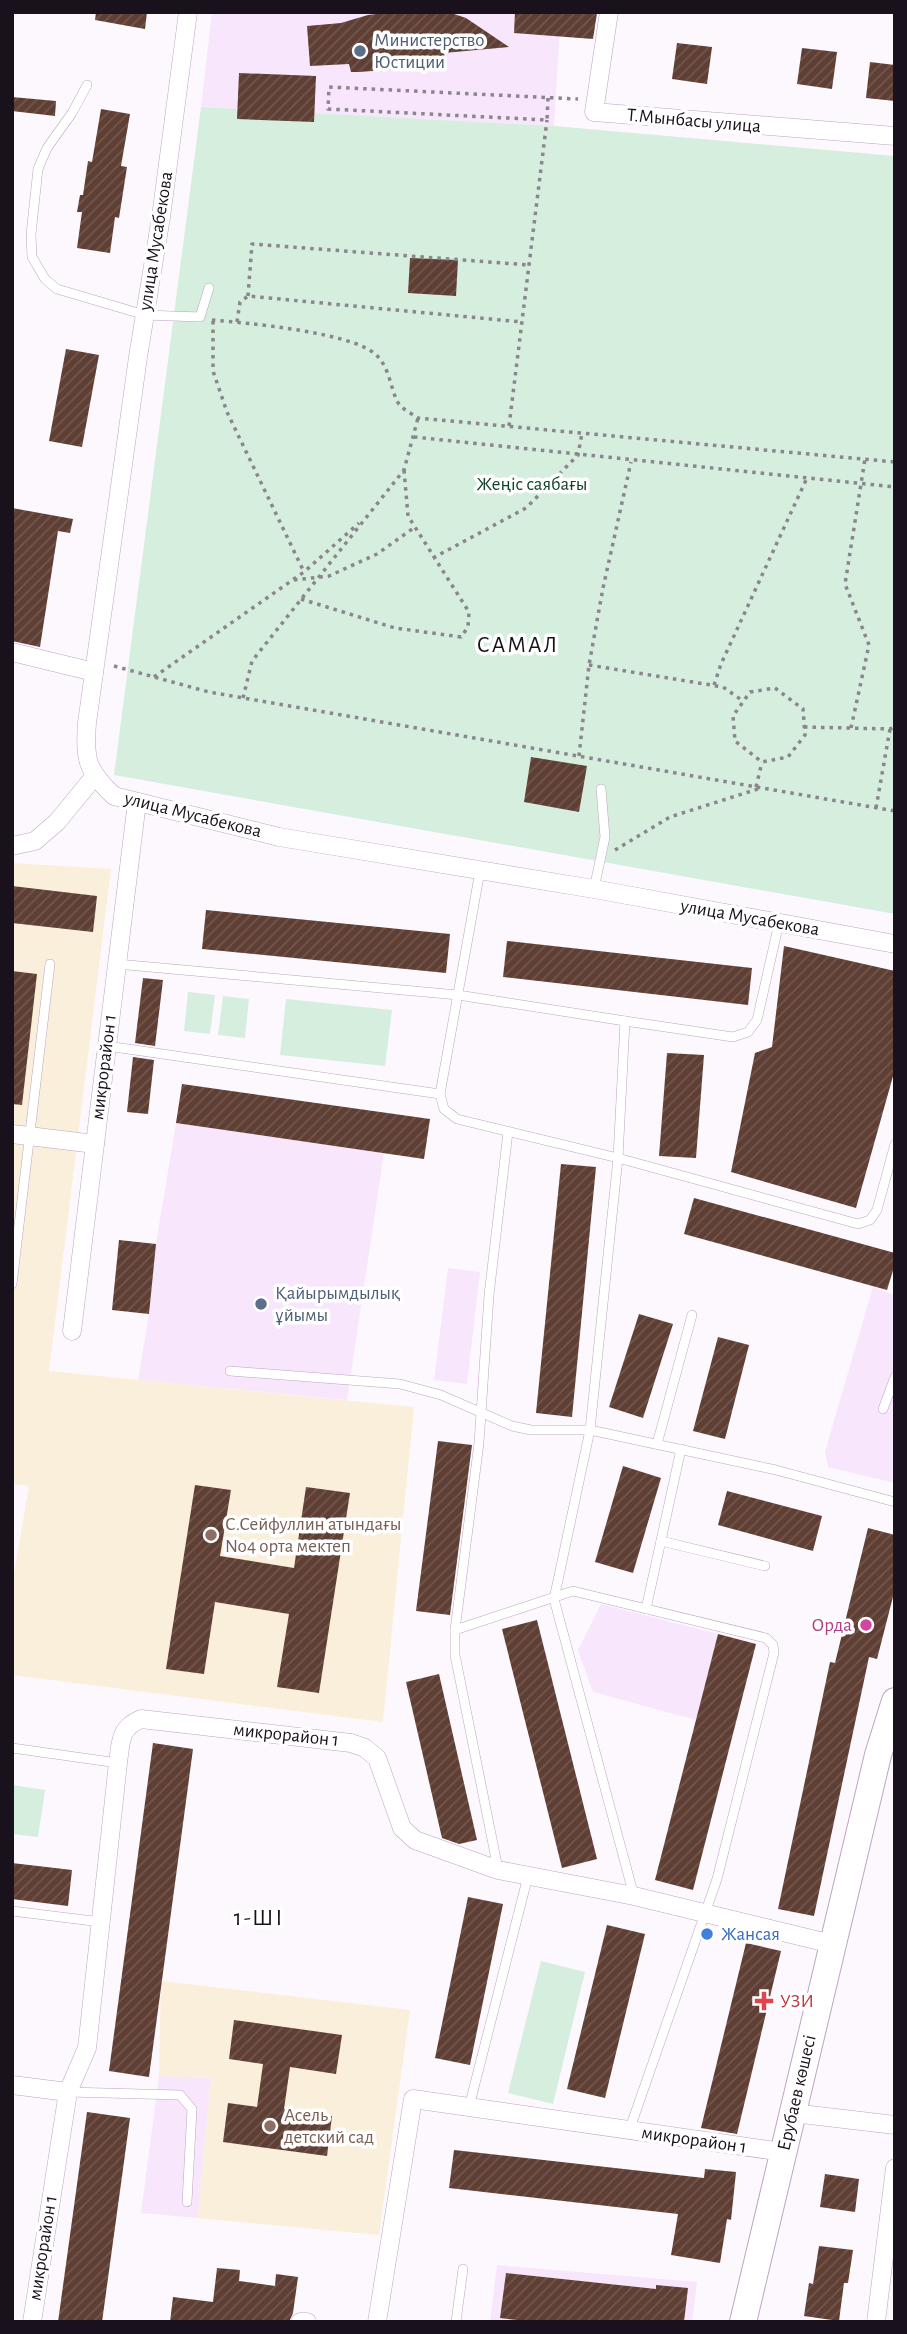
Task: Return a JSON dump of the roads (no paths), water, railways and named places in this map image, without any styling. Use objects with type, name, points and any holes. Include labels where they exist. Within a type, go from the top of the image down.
[{"type":"main road","name":"Ерубаев көшесі","points":[[743,2322],[878,1755],[895,1701]]},
{"type":"street","name":"улица Мусабекова","points":[[188,12],[161,217],[94,671],[85,748],[94,778],[114,796],[279,837],[594,889],[895,944]]},
{"type":"street","name":"Т.Мынбасы улица","points":[[609,12],[594,112],[895,136]]},
{"type":"street","points":[[12,652],[94,671]]},
{"type":"street","points":[[12,846],[35,841],[57,822],[94,778]]},
{"type":"street","name":"микрорайон 1","points":[[72,1331],[137,802]]},
{"type":"street","points":[[12,1134],[95,1144]]},
{"type":"street","name":"микрорайон 1","points":[[32,2322],[68,2092],[87,2048],[118,1763],[123,1734],[130,1723],[141,1719],[351,1743],[365,1748],[377,1758],[402,1828],[415,1840],[498,1870],[634,1896],[832,1944]]},
{"type":"street","points":[[12,2085],[68,2092]]},
{"type":"street","name":"микрорайон 1","points":[[377,2322],[413,2099],[783,2152]]},
{"type":"street","points":[[793,2113],[895,2125]]},
{"type":"street","points":[[876,2322],[895,2168]]},
{"type":"street","points":[[300,2322],[307,2322]]},
{"type":"lane","points":[[87,85],[72,113],[47,148],[38,169],[30,234],[32,257],[45,279],[57,289],[145,315],[200,317],[209,288]]},
{"type":"lane","points":[[594,889],[605,837],[601,789]]},
{"type":"lane","points":[[480,871],[440,1094],[444,1109],[457,1119],[618,1158],[858,1224],[870,1220],[877,1210],[895,1144]]},
{"type":"lane","points":[[117,964],[458,995],[733,1037],[748,1032],[757,1020],[779,923]]},
{"type":"lane","points":[[12,1284],[50,964]]},
{"type":"lane","points":[[625,1021],[618,1158],[590,1430],[554,1599],[634,1896]]},
{"type":"lane","points":[[107,1045],[440,1094]]},
{"type":"lane","points":[[498,1870],[455,1655],[455,1630],[480,1443],[489,1295],[508,1132]]},
{"type":"lane","points":[[657,1444],[692,1315]]},
{"type":"lane","points":[[230,1371],[400,1384],[441,1395],[481,1414],[531,1430],[590,1430],[776,1470],[895,1502]]},
{"type":"lane","points":[[883,1409],[895,1377]]},
{"type":"lane","points":[[646,1609],[681,1450]]},
{"type":"lane","points":[[661,1541],[765,1566]]},
{"type":"lane","points":[[455,1630],[573,1591],[766,1638],[773,1645],[774,1653],[717,1880],[629,2131]]},
{"type":"lane","points":[[12,1748],[118,1763]]},
{"type":"lane","points":[[469,2107],[528,1876]]},
{"type":"lane","points":[[12,1911],[101,1922]]},
{"type":"lane","points":[[68,2092],[180,2095],[192,2109],[187,2202]]},
{"type":"lane","points":[[456,2322],[463,2269]]},
{"type":"place","name":"Министерство Юстиции","points":[[360,51]]},
{"type":"place","name":"Қайырымдылық ұйымы","points":[[261,1304]]},
{"type":"place","name":"С.Сейфуллин атындағы No4 орта мектеп","points":[[211,1535]]},
{"type":"place","name":"Орда","points":[[866,1625]]},
{"type":"place","name":"Жансая","points":[[707,1934]]},
{"type":"place","name":"УЗИ","points":[[764,2001]]},
{"type":"place","name":"Асель детский сад","points":[[270,2126]]},
{"type":"district","name":"САМАЛ","points":[[518,645]]},
{"type":"district","name":"1-ШІ","points":[[259,1918]]},
{"type":"park label","name":"Жеңіс саябағы","points":[[532,484]]}]
